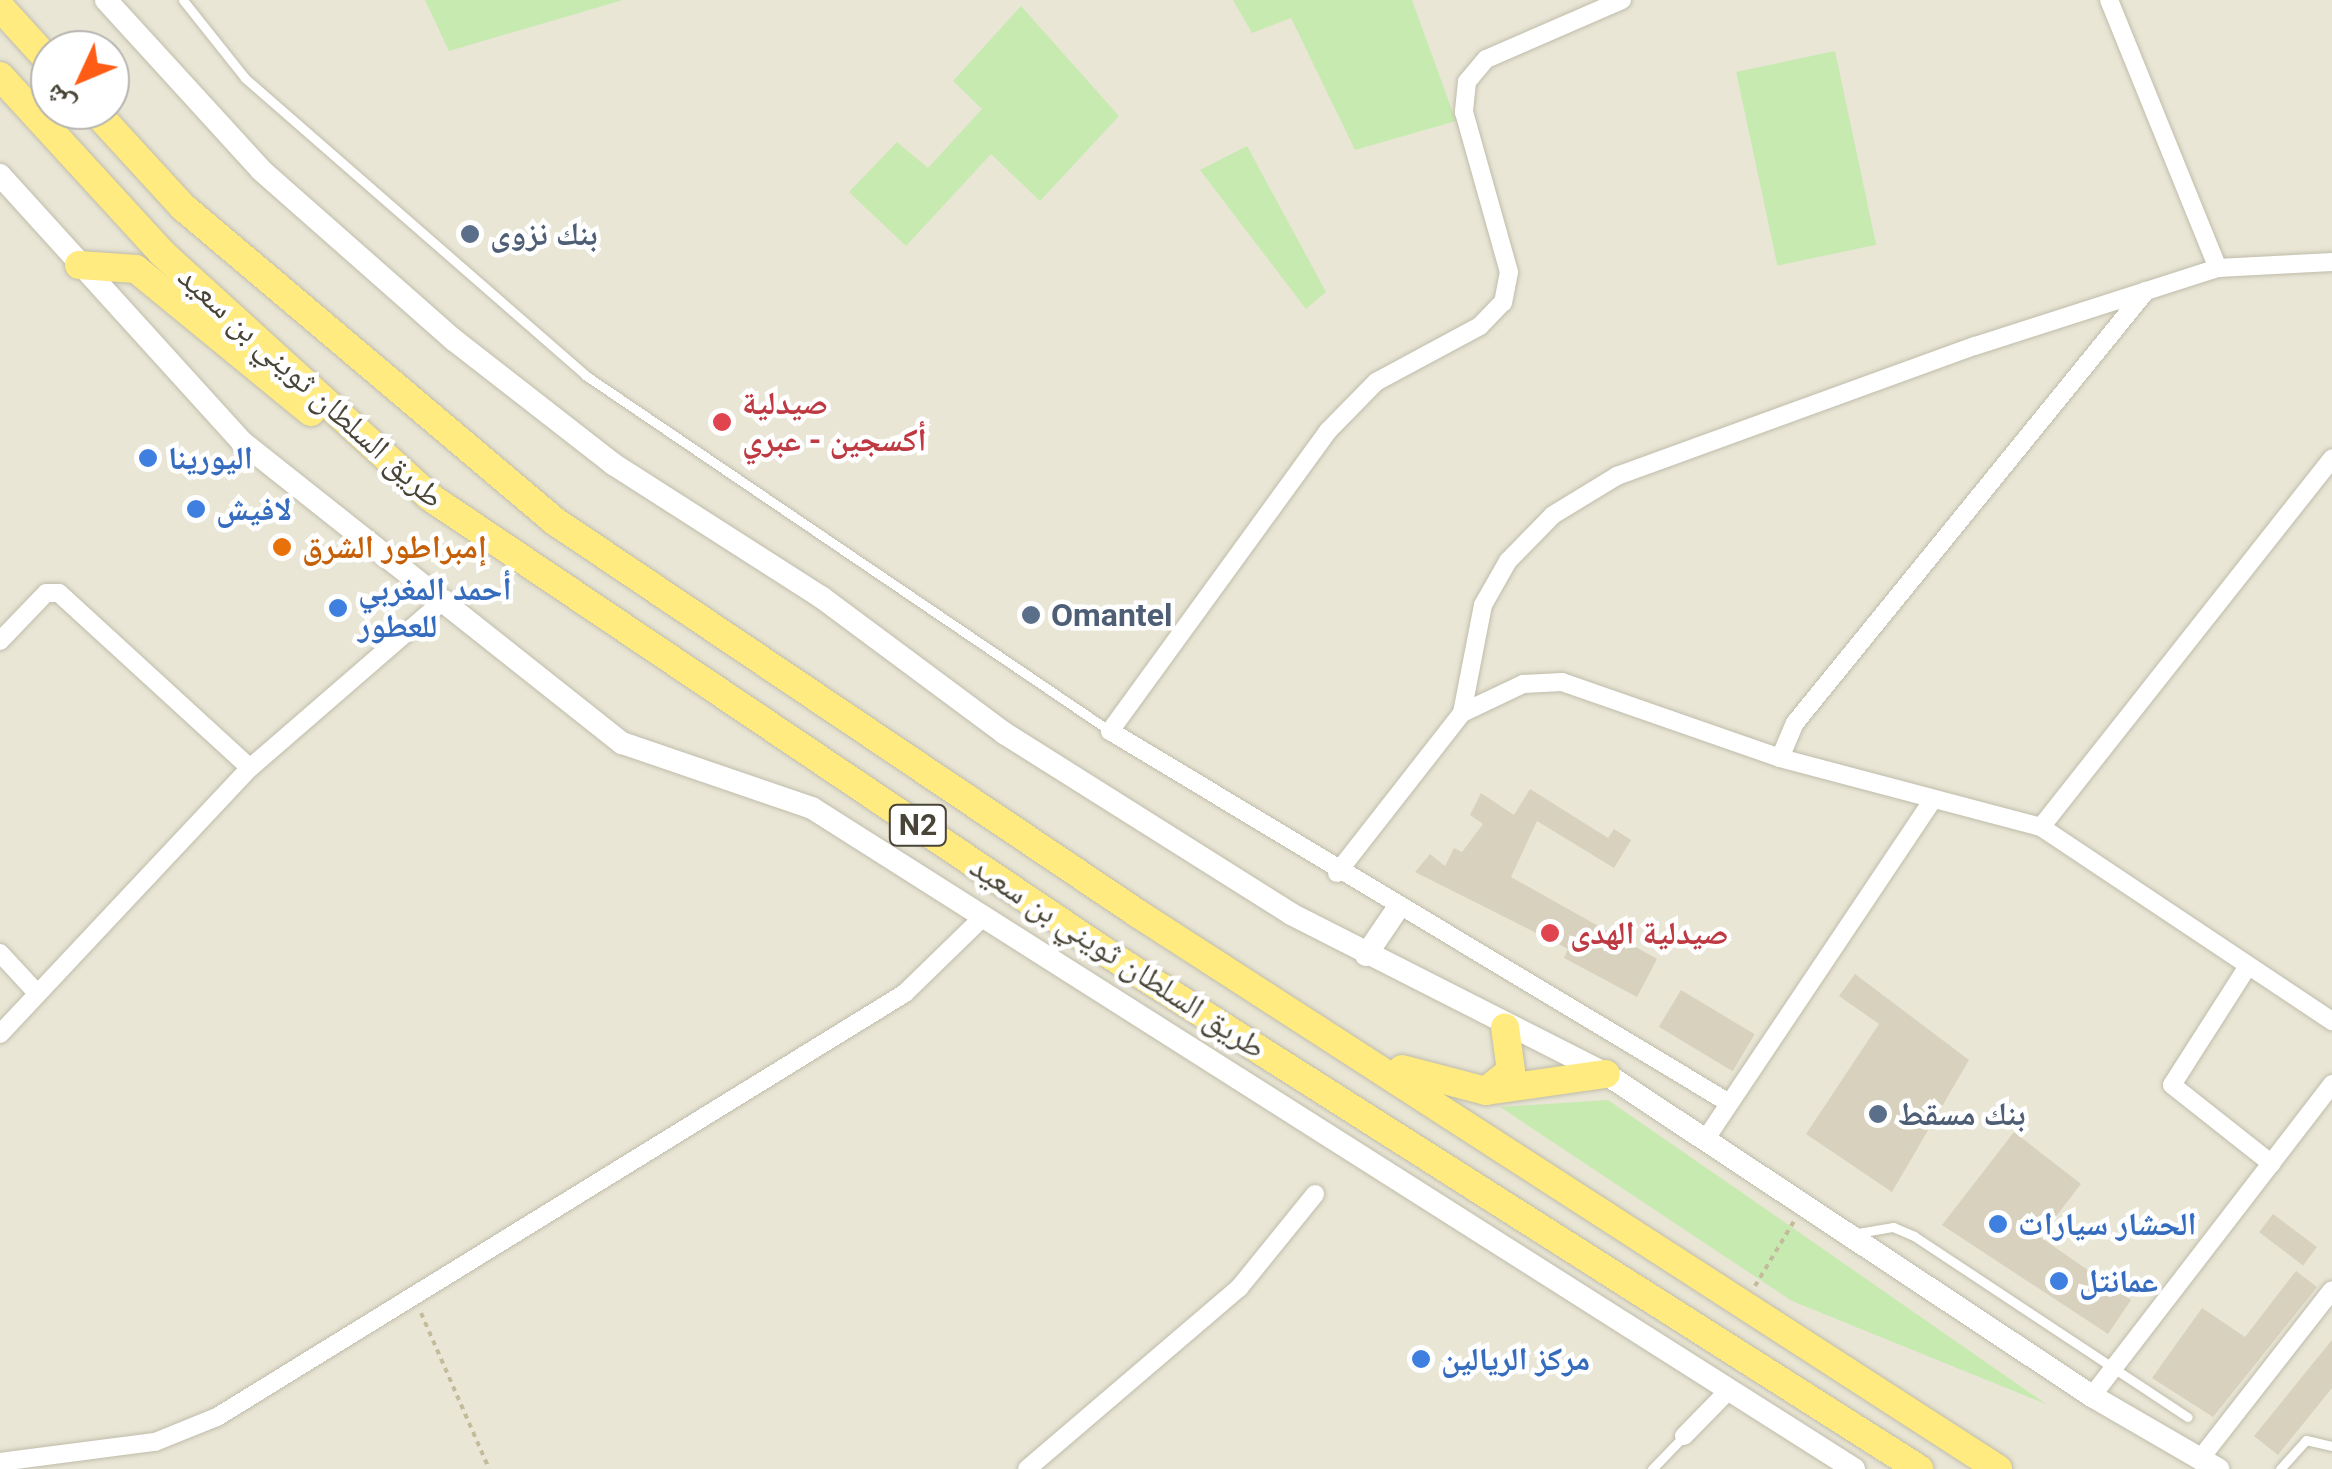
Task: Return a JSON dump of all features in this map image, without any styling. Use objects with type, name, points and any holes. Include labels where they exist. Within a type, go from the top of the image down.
[{"type":"highway","points":[[0,7],[30,40]]},
{"type":"highway","name":"طريق السلطان ثويني بن سعيد","points":[[0,76],[162,253],[430,497],[1104,950],[1918,1469]]},
{"type":"highway","name":"طريق السلطان ثويني بن سعيد","points":[[112,130],[183,208],[554,520],[1998,1469]]},
{"type":"highway","points":[[79,265],[124,266],[161,285],[298,402],[430,497]]},
{"type":"highway","points":[[1486,1091],[1510,1071],[1506,1027]]},
{"type":"highway","points":[[1378,1063],[1486,1091],[1606,1074]]},
{"type":"street","points":[[106,0],[262,170],[454,340],[613,464],[821,597],[1004,733],[1366,955],[1606,1074],[2092,1396],[2209,1464],[2332,1290]]},
{"type":"street","points":[[1622,0],[1486,59],[1467,82],[1464,112],[1509,272],[1504,302],[1480,326],[1376,382],[1328,431],[1110,730],[1337,872],[1730,1103]]},
{"type":"street","points":[[2109,0],[2218,268]]},
{"type":"street","points":[[0,175],[242,442],[622,743],[801,802],[1854,1469]]},
{"type":"street","points":[[1462,713],[1483,604],[1508,561],[1554,515],[1617,476],[1727,434],[2218,268],[2332,262]]},
{"type":"street","points":[[1780,758],[1794,723],[2146,291]]},
{"type":"street","points":[[2040,827],[2332,458]]},
{"type":"street","points":[[0,642],[46,593],[59,592],[250,768]]},
{"type":"street","points":[[0,1034],[250,768],[445,599]]},
{"type":"street","points":[[1337,872],[1462,713],[1522,684],[1562,682],[1780,758],[2040,827],[2332,1021]]},
{"type":"street","points":[[1706,1137],[1933,800]]},
{"type":"street","points":[[1366,955],[1398,908]]},
{"type":"street","points":[[0,1462],[186,1431],[414,1297],[905,993],[982,919]]},
{"type":"street","points":[[0,953],[37,992]]},
{"type":"street","points":[[2248,966],[2172,1086],[2272,1164]]},
{"type":"street","points":[[2092,1396],[2110,1367],[2332,1084]]},
{"type":"street","points":[[1027,1469],[1239,1288],[1315,1194]]},
{"type":"street","points":[[1684,1436],[1729,1390]]},
{"type":"lane","points":[[183,0],[245,78],[585,375],[1110,730]]},
{"type":"lane","points":[[1849,1235],[1893,1227],[1914,1236],[2187,1417]]},
{"type":"lane","points":[[1652,1469],[1684,1436]]},
{"type":"lane","points":[[2280,1469],[2312,1438],[2332,1446]]},
{"type":"path","points":[[1745,1305],[1806,1206]]},
{"type":"path","points":[[414,1297],[489,1469]]},
{"type":"shaded area","points":[[0,0],[2332,0],[2332,1469],[0,1469]]},
{"type":"green space","points":[[425,0],[623,0],[449,51]]},
{"type":"green space","points":[[1233,0],[1412,0],[1456,121],[1355,150],[1291,18],[1252,33]]},
{"type":"green space","points":[[1021,6],[1119,116],[1040,201],[991,154],[906,246],[849,192],[897,142],[928,168],[982,109],[953,81]]},
{"type":"green space","points":[[1835,51],[1876,245],[1777,266],[1736,72]]},
{"type":"green space","points":[[1247,146],[1326,292],[1306,309],[1200,170]]},
{"type":"green space","points":[[1608,1100],[2046,1404],[1792,1301],[1500,1107]]},
{"type":"building","points":[[1530,789],[1608,838],[1614,829],[1631,840],[1614,868],[1537,821],[1511,877],[1657,959],[1637,997],[1564,958],[1568,949],[1415,872],[1430,854],[1445,866],[1454,848],[1462,852],[1483,824],[1470,815],[1481,793],[1514,815]]},
{"type":"building","points":[[1855,974],[1969,1060],[1892,1192],[1806,1134],[1879,1024],[1839,996]]},
{"type":"building","points":[[1681,990],[1755,1034],[1733,1071],[1659,1027]]},
{"type":"building","points":[[2014,1132],[2081,1184],[2040,1237],[2131,1300],[2108,1334],[1942,1225]]},
{"type":"building","points":[[2273,1214],[2317,1247],[2303,1265],[2259,1232]]},
{"type":"building","points":[[2296,1271],[2317,1287],[2213,1417],[2152,1378],[2202,1308],[2245,1337]]},
{"type":"building","points":[[2332,1340],[2332,1388],[2278,1455],[2254,1436]]},
{"type":"place","name":"بنك نزوى","points":[[470,234]]},
{"type":"place","name":"صيدلية أكسجين - عبري","points":[[722,422]]},
{"type":"place","name":"اليورينا","points":[[148,458]]},
{"type":"place","name":"لافيش","points":[[196,509]]},
{"type":"place","name":"إمبراطور الشرق","points":[[282,547]]},
{"type":"place","name":"أحمد المغربي للعطور","points":[[338,608]]},
{"type":"place","name":"Omantel","points":[[1031,615]]},
{"type":"place","name":"صيدلية الهدى","points":[[1550,933]]},
{"type":"place","name":"بنك مسقط","points":[[1878,1114]]},
{"type":"place","name":"الحشار سيارات","points":[[1998,1224]]},
{"type":"place","name":"عمانتل","points":[[2059,1281]]},
{"type":"place","name":"مركز الريالين","points":[[1421,1359]]}]
